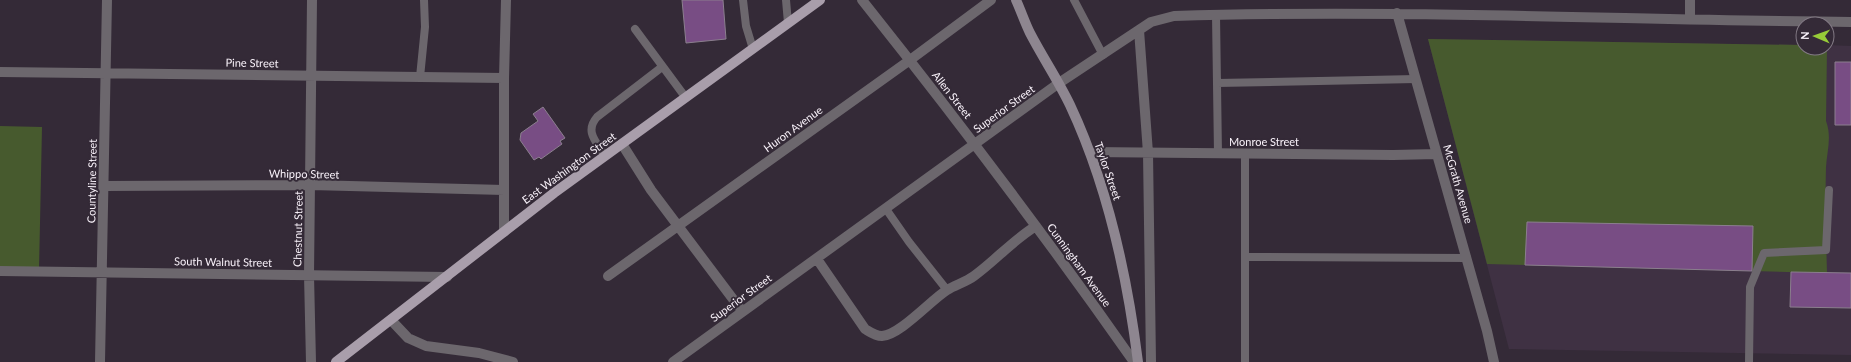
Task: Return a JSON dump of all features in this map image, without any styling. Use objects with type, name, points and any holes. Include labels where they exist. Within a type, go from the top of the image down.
[{"type":"main road","name":"East Washington Street","points":[[336,362],[605,156],[820,0]]},
{"type":"main road","name":"Taylor Street","points":[[1016,0],[1030,33],[1070,105],[1090,152],[1105,196],[1118,242],[1133,318],[1138,362]]},
{"type":"street","name":"Countyline Street","points":[[100,362],[108,0]]},
{"type":"street","name":"Chestnut Street","points":[[311,362],[309,275],[312,0]]},
{"type":"street","points":[[504,232],[504,78],[506,0]]},
{"type":"street","name":"Allen Street","points":[[862,0],[975,144],[1036,226]]},
{"type":"street","name":"Huron Avenue","points":[[608,276],[679,227],[991,0]]},
{"type":"street","points":[[1690,0],[1690,19]]},
{"type":"street","name":"Superior Street","points":[[673,362],[1059,83],[1103,55],[1150,22],[1162,18],[1216,15],[1397,13],[1851,22]]},
{"type":"street","name":"McGrath Avenue","points":[[1397,13],[1467,258],[1494,362]]},
{"type":"street","points":[[1139,30],[1148,154],[1151,362]]},
{"type":"street","name":"Pine Street","points":[[0,72],[504,78]]},
{"type":"street","points":[[622,144],[651,190],[742,312]]},
{"type":"street","name":"Monroe Street","points":[[1090,152],[1148,154],[1437,154]]},
{"type":"street","name":"Whippo Street","points":[[104,186],[311,185],[504,190]]},
{"type":"street","name":"Cunningham Avenue","points":[[817,259],[865,329],[873,334],[882,336],[891,333],[930,305],[946,290],[973,278],[1014,240],[1036,226],[1134,362]]},
{"type":"street","name":"South Walnut Street","points":[[0,271],[447,277]]},
{"type":"street","points":[[391,320],[403,334],[415,342],[436,349],[479,353],[513,362]]},
{"type":"lane","points":[[420,76],[425,27],[424,0]]},
{"type":"lane","points":[[743,0],[746,26],[753,50]]},
{"type":"lane","points":[[786,0],[788,23]]},
{"type":"lane","points":[[1074,0],[1103,55]]},
{"type":"lane","points":[[1216,15],[1218,154]]},
{"type":"lane","points":[[635,29],[686,98]]},
{"type":"lane","points":[[605,156],[590,132],[591,124],[597,117],[662,67]]},
{"type":"lane","points":[[1217,83],[1416,79]]},
{"type":"lane","points":[[1245,154],[1245,362]]},
{"type":"lane","points":[[1749,362],[1750,287],[1764,253],[1826,250],[1829,190]]},
{"type":"lane","points":[[886,209],[946,290]]},
{"type":"lane","points":[[1245,257],[1467,258]]},
{"type":"shaded area","points":[[1428,39],[1795,45],[1795,56],[1835,56],[1835,45],[1851,46],[1851,355],[1509,349]]},
{"type":"green space","points":[[1428,39],[1795,45],[1795,56],[1827,56],[1826,121],[1829,133],[1826,167],[1827,273],[1487,264]]},
{"type":"green space","points":[[0,126],[42,127],[39,271],[0,271]]},
{"type":"building","points":[[682,0],[723,0],[726,39],[686,43]]},
{"type":"building","points":[[1835,62],[1851,62],[1851,125],[1835,125]]},
{"type":"building","points":[[543,107],[565,138],[560,141],[562,144],[541,159],[539,157],[534,160],[520,140],[521,133],[538,121],[533,114]]},
{"type":"building","points":[[1527,222],[1753,226],[1752,271],[1525,265]]},
{"type":"building","points":[[1791,272],[1851,273],[1851,308],[1790,307]]}]
